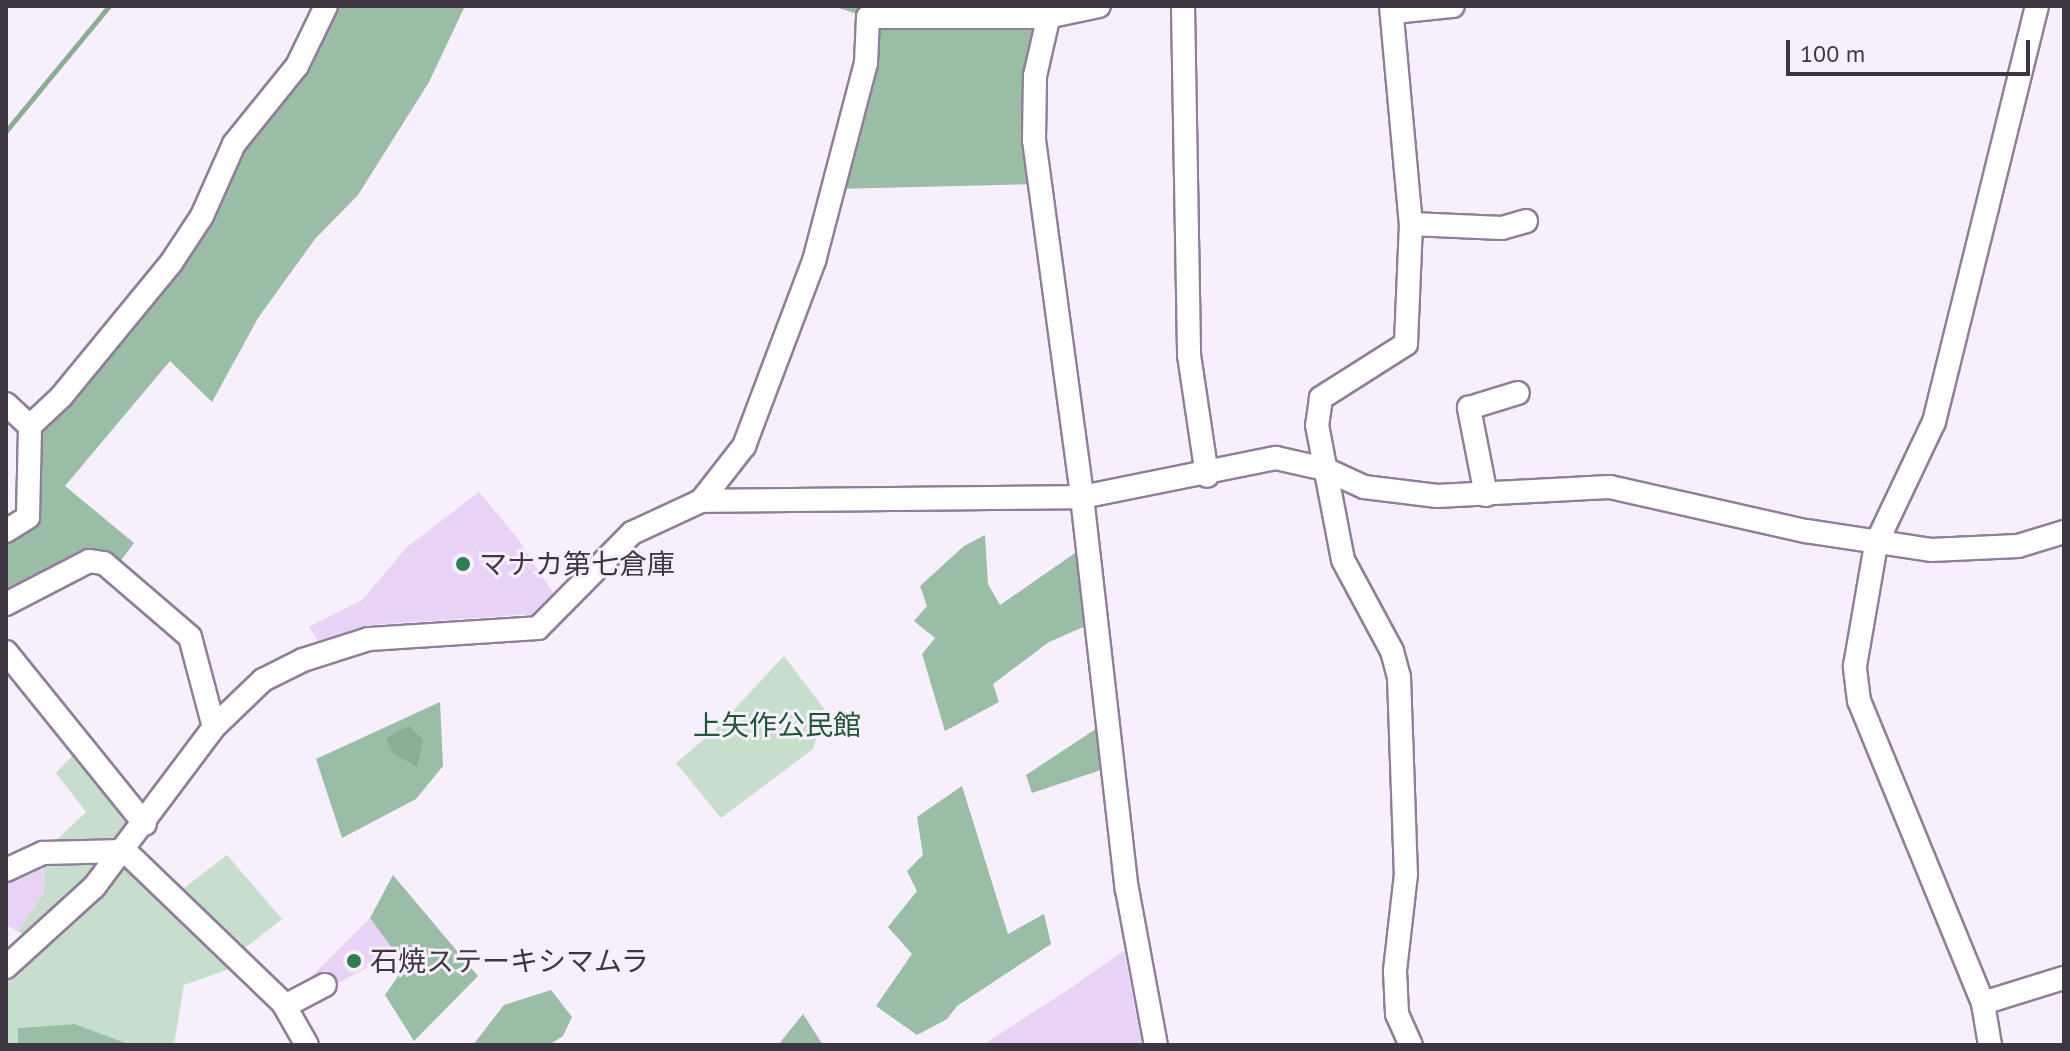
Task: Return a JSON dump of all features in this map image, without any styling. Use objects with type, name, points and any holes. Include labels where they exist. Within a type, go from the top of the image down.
[{"type":"street","points":[[6,531],[28,517],[30,426],[61,397],[171,263],[202,216],[234,144],[297,66],[326,6]]},
{"type":"street","points":[[701,501],[744,446],[814,261],[866,63],[868,11],[1049,11],[1099,6]]},
{"type":"street","points":[[1183,6],[1189,355],[1207,476]]},
{"type":"street","points":[[1411,1045],[1397,1014],[1395,971],[1406,874],[1399,677],[1392,651],[1343,560],[1317,425],[1321,398],[1399,353],[1406,344],[1411,224],[1393,9],[1453,6]]},
{"type":"street","points":[[1990,1045],[1983,1003],[1859,701],[1855,666],[1876,544],[1934,422],[2037,6]]},
{"type":"street","points":[[1049,11],[1034,89],[1034,140],[1082,497],[1127,889],[1156,1045]]},
{"type":"street","points":[[1411,224],[1502,228],[1526,221]]},
{"type":"street","points":[[1486,495],[1469,408],[1518,393]]},
{"type":"street","points":[[6,404],[30,426]]},
{"type":"street","points":[[6,967],[94,887],[125,851],[214,727],[263,680],[303,660],[369,639],[538,628],[632,533],[701,501],[1082,497],[1207,476],[1276,458],[1325,469],[1364,487],[1437,496],[1610,487],[1876,544],[1973,550],[2018,546],[2064,532]]},
{"type":"street","points":[[6,604],[89,561],[104,563],[190,637],[214,727]]},
{"type":"street","points":[[6,652],[145,824]]},
{"type":"street","points":[[6,870],[43,853],[125,851],[285,1006],[307,1045]]},
{"type":"street","points":[[1983,1003],[2064,978]]},
{"type":"street","points":[[285,1006],[325,985]]},
{"type":"green space","name":"上矢作公民館","points":[[784,656],[825,710],[813,749],[721,818],[676,763],[715,730]]},
{"type":"green space","points":[[80,748],[145,824],[125,852],[175,895],[227,855],[282,919],[236,955],[244,964],[184,985],[174,1045],[131,1045],[75,1024],[18,1028],[18,1045],[6,1045],[6,967],[33,942],[18,931],[45,891],[43,853],[86,812],[56,773]]},
{"type":"shaded area","points":[[326,6],[465,6],[429,82],[358,195],[315,239],[258,318],[212,402],[170,361],[65,486],[134,543],[114,570],[104,563],[6,604],[6,531],[28,517],[30,426],[125,319]]},
{"type":"shaded area","points":[[832,6],[867,6],[868,16],[1047,17],[1040,184],[834,189],[867,17]]},
{"type":"shaded area","points":[[985,535],[988,584],[1000,605],[1088,544],[1097,621],[1049,642],[993,684],[999,702],[945,731],[922,654],[935,638],[914,621],[927,606],[920,586],[964,546]]},
{"type":"shaded area","points":[[440,702],[443,766],[416,799],[342,838],[316,759]]},
{"type":"shaded area","points":[[1108,721],[1113,766],[1032,793],[1026,775]]},
{"type":"shaded area","points":[[409,726],[423,740],[417,767],[393,753],[386,738]]},
{"type":"shaded area","points":[[962,786],[1008,934],[1044,914],[1051,944],[957,1006],[947,1019],[917,1035],[876,1006],[912,954],[888,927],[917,891],[907,871],[923,855],[917,817]]},
{"type":"shaded area","points":[[393,875],[478,976],[414,1041],[385,995],[405,966],[370,918]]},
{"type":"shaded area","points":[[551,990],[572,1017],[563,1036],[549,1045],[473,1045],[504,1005]]},
{"type":"shaded area","points":[[803,1014],[823,1045],[778,1045]]},
{"type":"shaded area","points":[[75,1024],[131,1045],[18,1045],[18,1028]]},
{"type":"building","name":"マナカ第七倉庫","points":[[479,492],[518,539],[553,593],[532,614],[368,625],[318,641],[309,627],[362,600],[407,547]]},
{"type":"building","points":[[44,868],[45,891],[18,932],[6,924],[6,884]]},
{"type":"building","name":"石焼ステーキシマムラ","points":[[370,918],[395,953],[338,983],[326,971],[312,976]]},
{"type":"building","points":[[1124,951],[1142,1045],[983,1045],[1066,991]]},
{"type":"waterway","points":[[6,131],[109,6]]},
{"type":"place","name":"マナカ第七倉庫","points":[[463,564]]},
{"type":"place","name":"石焼ステーキシマムラ","points":[[354,961]]}]
